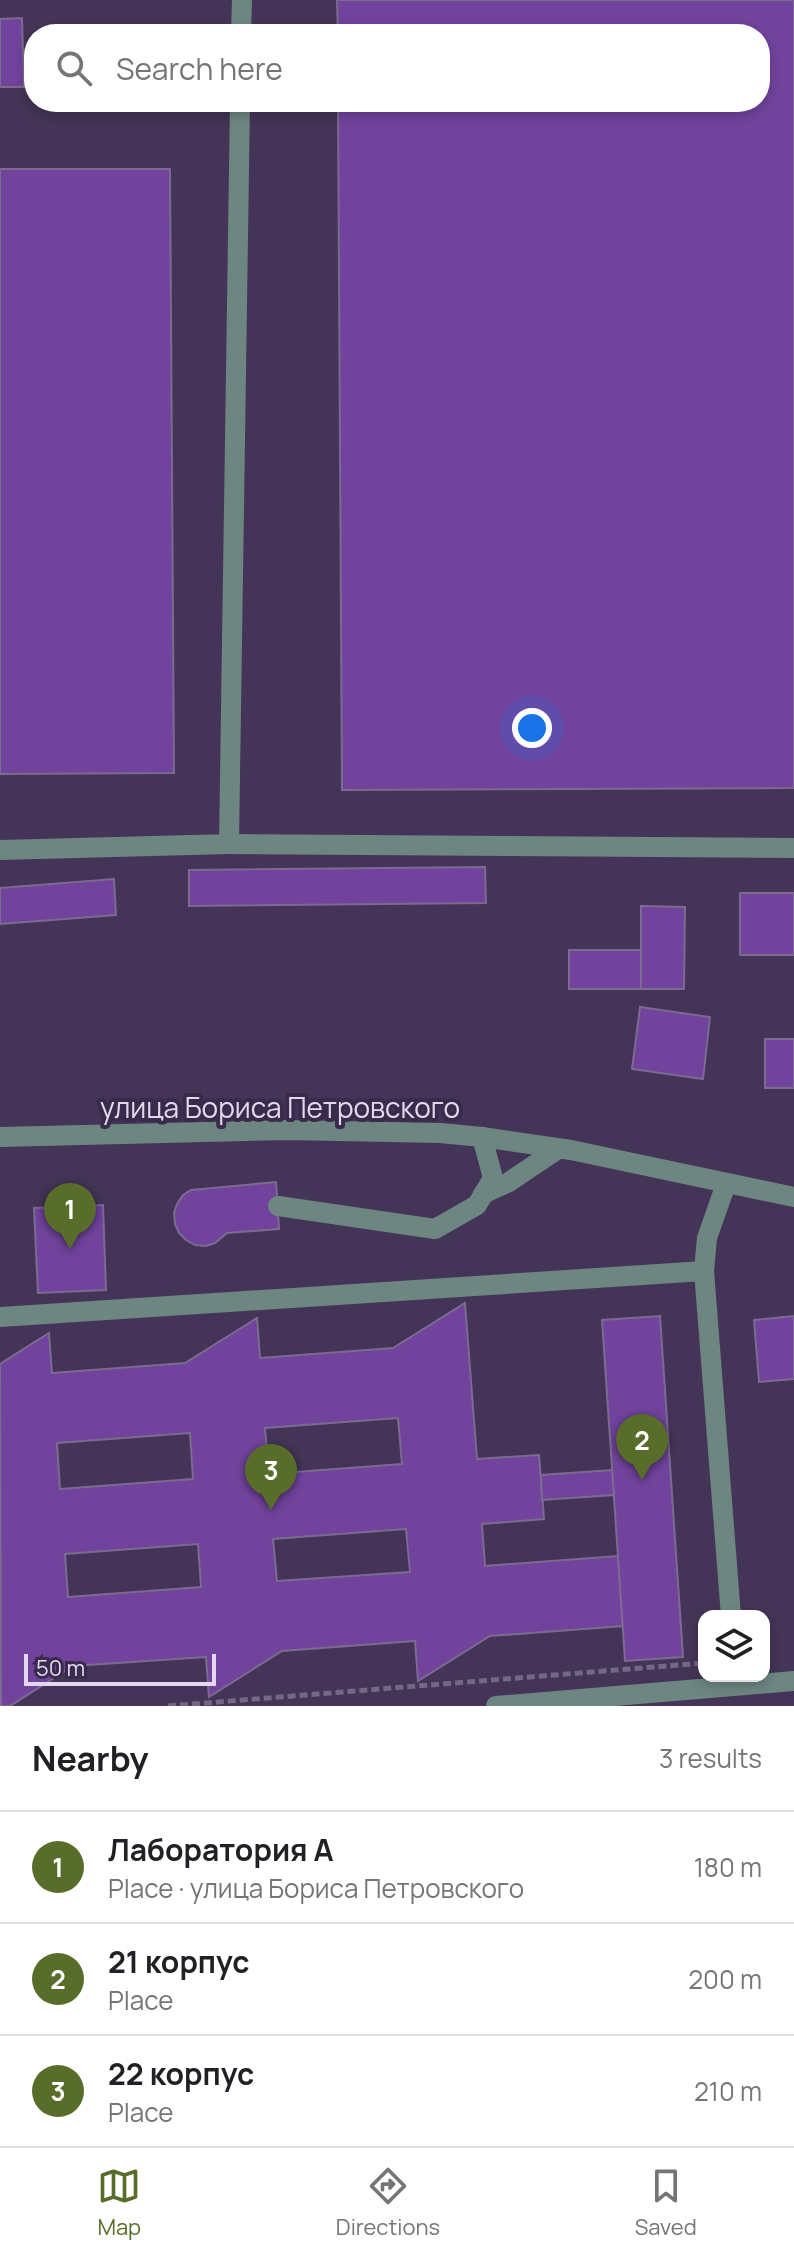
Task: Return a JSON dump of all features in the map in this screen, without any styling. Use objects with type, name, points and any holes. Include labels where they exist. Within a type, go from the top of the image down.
[{"type":"street","points":[[241,24],[242,0]]},
{"type":"street","points":[[229,844],[240,112]]},
{"type":"street","points":[[0,850],[229,844],[794,848]]},
{"type":"street","name":"улица Бориса Петровского","points":[[0,1137],[287,1130],[440,1133],[558,1149],[794,1197]]},
{"type":"street","points":[[278,1206],[435,1229],[477,1205],[493,1178],[482,1137]]},
{"type":"street","points":[[483,1194],[509,1182],[558,1149]]},
{"type":"street","points":[[726,1184],[707,1238],[704,1271],[731,1610]]},
{"type":"street","points":[[0,1317],[704,1271]]},
{"type":"street","points":[[770,1681],[794,1681]]},
{"type":"street","points":[[496,1706],[631,1700],[730,1682]]},
{"type":"path","points":[[168,1706],[698,1663]]},
{"type":"building","points":[[337,0],[794,0],[794,788],[342,790],[338,112],[770,112],[770,24],[338,24]]},
{"type":"building","points":[[22,18],[24,87],[0,87],[0,19]]},
{"type":"building","points":[[0,169],[170,169],[174,773],[0,774]]},
{"type":"building","points":[[485,867],[486,903],[189,906],[189,870]]},
{"type":"building","points":[[114,879],[116,915],[0,924],[0,888]]},
{"type":"building","points":[[740,893],[794,893],[794,955],[740,955]]},
{"type":"building","points":[[641,906],[685,907],[684,989],[641,989]]},
{"type":"building","points":[[569,950],[641,950],[641,989],[569,989]]},
{"type":"building","points":[[640,1007],[710,1017],[703,1079],[632,1069]]},
{"type":"building","points":[[765,1039],[794,1039],[794,1088],[765,1088]]},
{"type":"building","points":[[276,1182],[279,1229],[227,1233],[206,1246],[195,1245],[179,1233],[174,1213],[183,1195],[191,1190]]},
{"type":"building","points":[[103,1205],[106,1290],[38,1293],[34,1208]]},
{"type":"building","points":[[465,1303],[477,1459],[539,1455],[544,1519],[482,1524],[485,1566],[618,1556],[623,1626],[490,1636],[418,1681],[415,1641],[282,1651],[209,1697],[206,1657],[73,1666],[10,1706],[1,1706],[0,1364],[49,1333],[52,1373],[185,1363],[257,1318],[260,1358],[393,1348]],"holes":[[[398,1418],[402,1464],[269,1474],[265,1428]],[[190,1433],[193,1479],[60,1489],[57,1443]],[[406,1529],[410,1572],[277,1581],[273,1539]],[[198,1544],[201,1587],[68,1597],[65,1554]]]},
{"type":"building","points":[[660,1316],[683,1657],[625,1661],[602,1320]]},
{"type":"building","points":[[794,1316],[794,1379],[759,1382],[754,1320]]},
{"type":"building","points":[[612,1470],[614,1495],[542,1500],[541,1475]]},
{"type":"place","name":"Лаборатория А","points":[[70,1249]]},
{"type":"place","name":"21 корпус","points":[[642,1480]]},
{"type":"place","name":"22 корпус","points":[[271,1510]]}]
